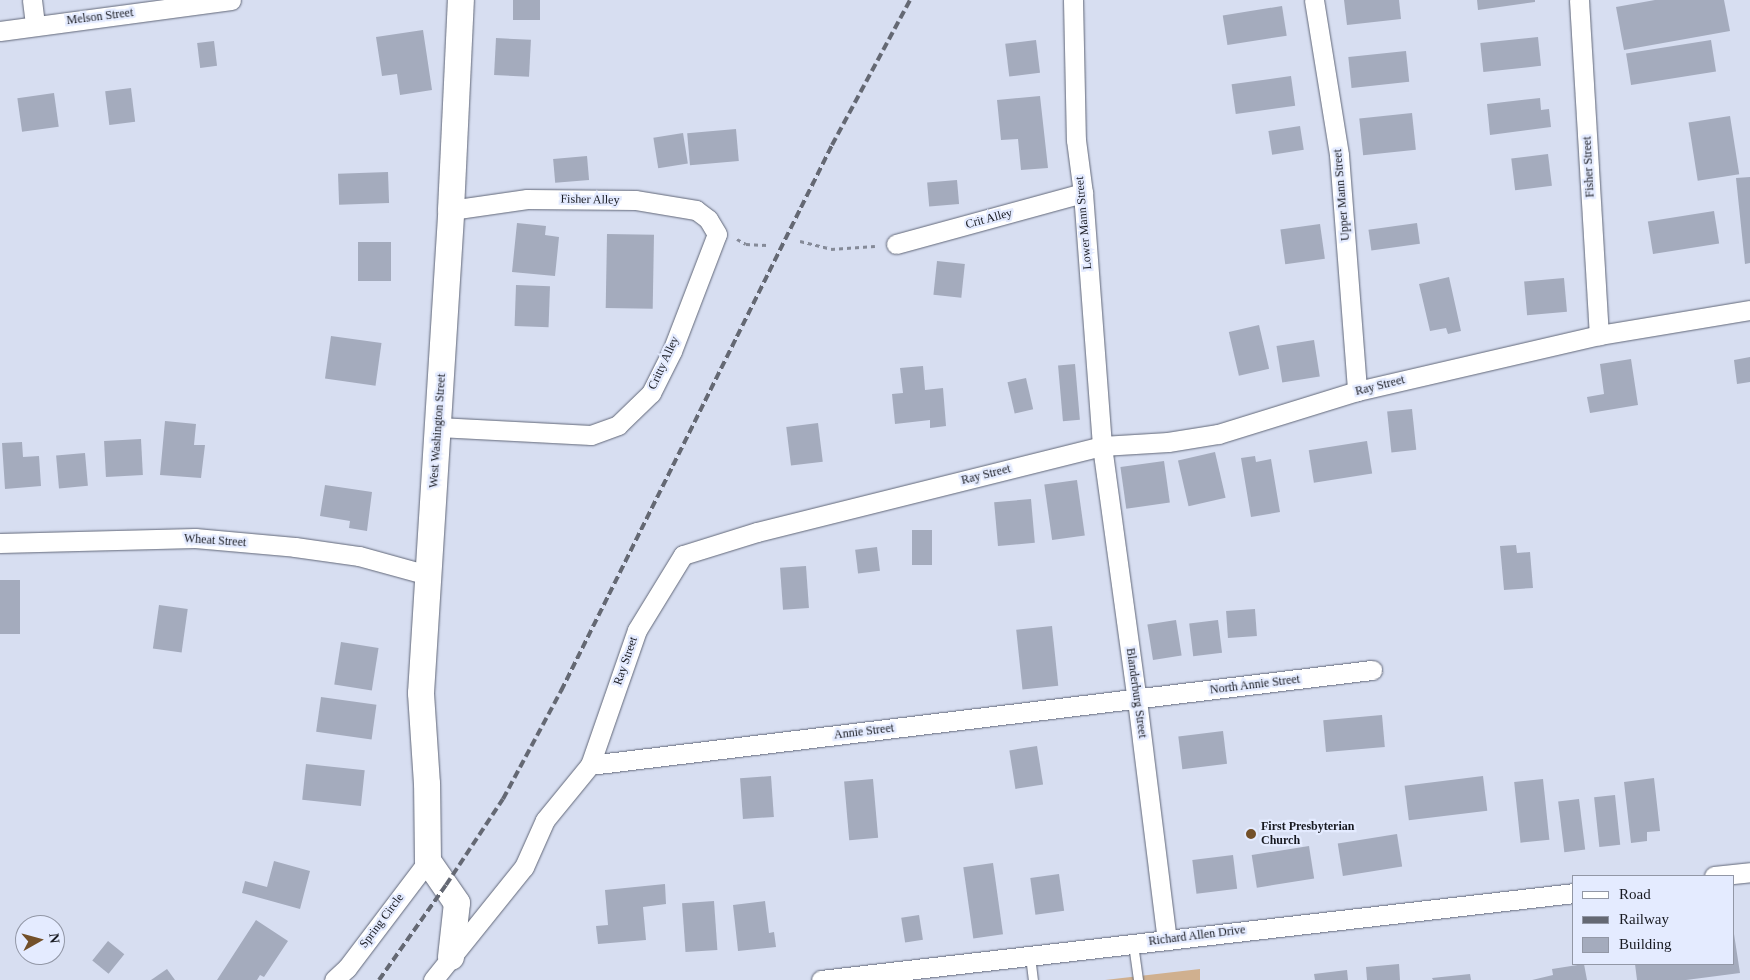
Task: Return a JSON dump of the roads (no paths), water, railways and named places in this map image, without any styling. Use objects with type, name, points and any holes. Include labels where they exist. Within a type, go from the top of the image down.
[{"type":"street","points":[[32,0],[35,25]]},
{"type":"street","name":"Melson Street","points":[[0,30],[231,0]]},
{"type":"street","name":"West Washington Street","points":[[428,861],[427,784],[421,693],[451,210],[461,0]]},
{"type":"street","name":"Lower Mann Street","points":[[1073,0],[1076,140],[1083,193],[1102,446]]},
{"type":"street","name":"Upper Mann Street","points":[[1314,0],[1339,155],[1357,391]]},
{"type":"street","name":"Fisher Street","points":[[1579,0],[1599,335]]},
{"type":"street","name":"Crit Alley","points":[[896,244],[1083,193]]},
{"type":"street","name":"Fisher Alley","points":[[451,210],[527,199],[635,200],[696,210],[708,219],[716,234]]},
{"type":"street","name":"Critty Alley","points":[[438,427],[591,435],[618,425],[651,393],[672,351],[716,234]]},
{"type":"street","name":"Ray Street","points":[[449,968],[524,867],[545,820],[590,765],[637,630],[683,555],[757,532],[1102,446],[1168,442],[1218,434],[1357,391],[1599,335],[1750,310]]},
{"type":"street","name":"Blanderburg Street","points":[[1102,446],[1137,700],[1167,940]]},
{"type":"street","name":"Wheat Street","points":[[0,542],[195,538],[295,547],[360,556],[428,575]]},
{"type":"street","name":"North Annie Street","points":[[1137,700],[1372,670]]},
{"type":"street","name":"Annie Street","points":[[590,765],[1137,700]]},
{"type":"street","points":[[428,861],[457,903],[449,968],[433,980]]},
{"type":"street","name":"Spring Circle","points":[[334,980],[347,968],[428,861]]},
{"type":"street","points":[[1723,875],[1750,872]]},
{"type":"street","name":"Richard Allen Drive","points":[[821,980],[1572,893]]},
{"type":"lane","points":[[1133,944],[1138,980]]},
{"type":"lane","points":[[1030,956],[1033,980]]},
{"type":"railway","points":[[379,980],[446,885],[503,799],[561,691],[832,145],[910,0]]},
{"type":"place","name":"First Presbyterian Church","points":[[1251,834]]}]
